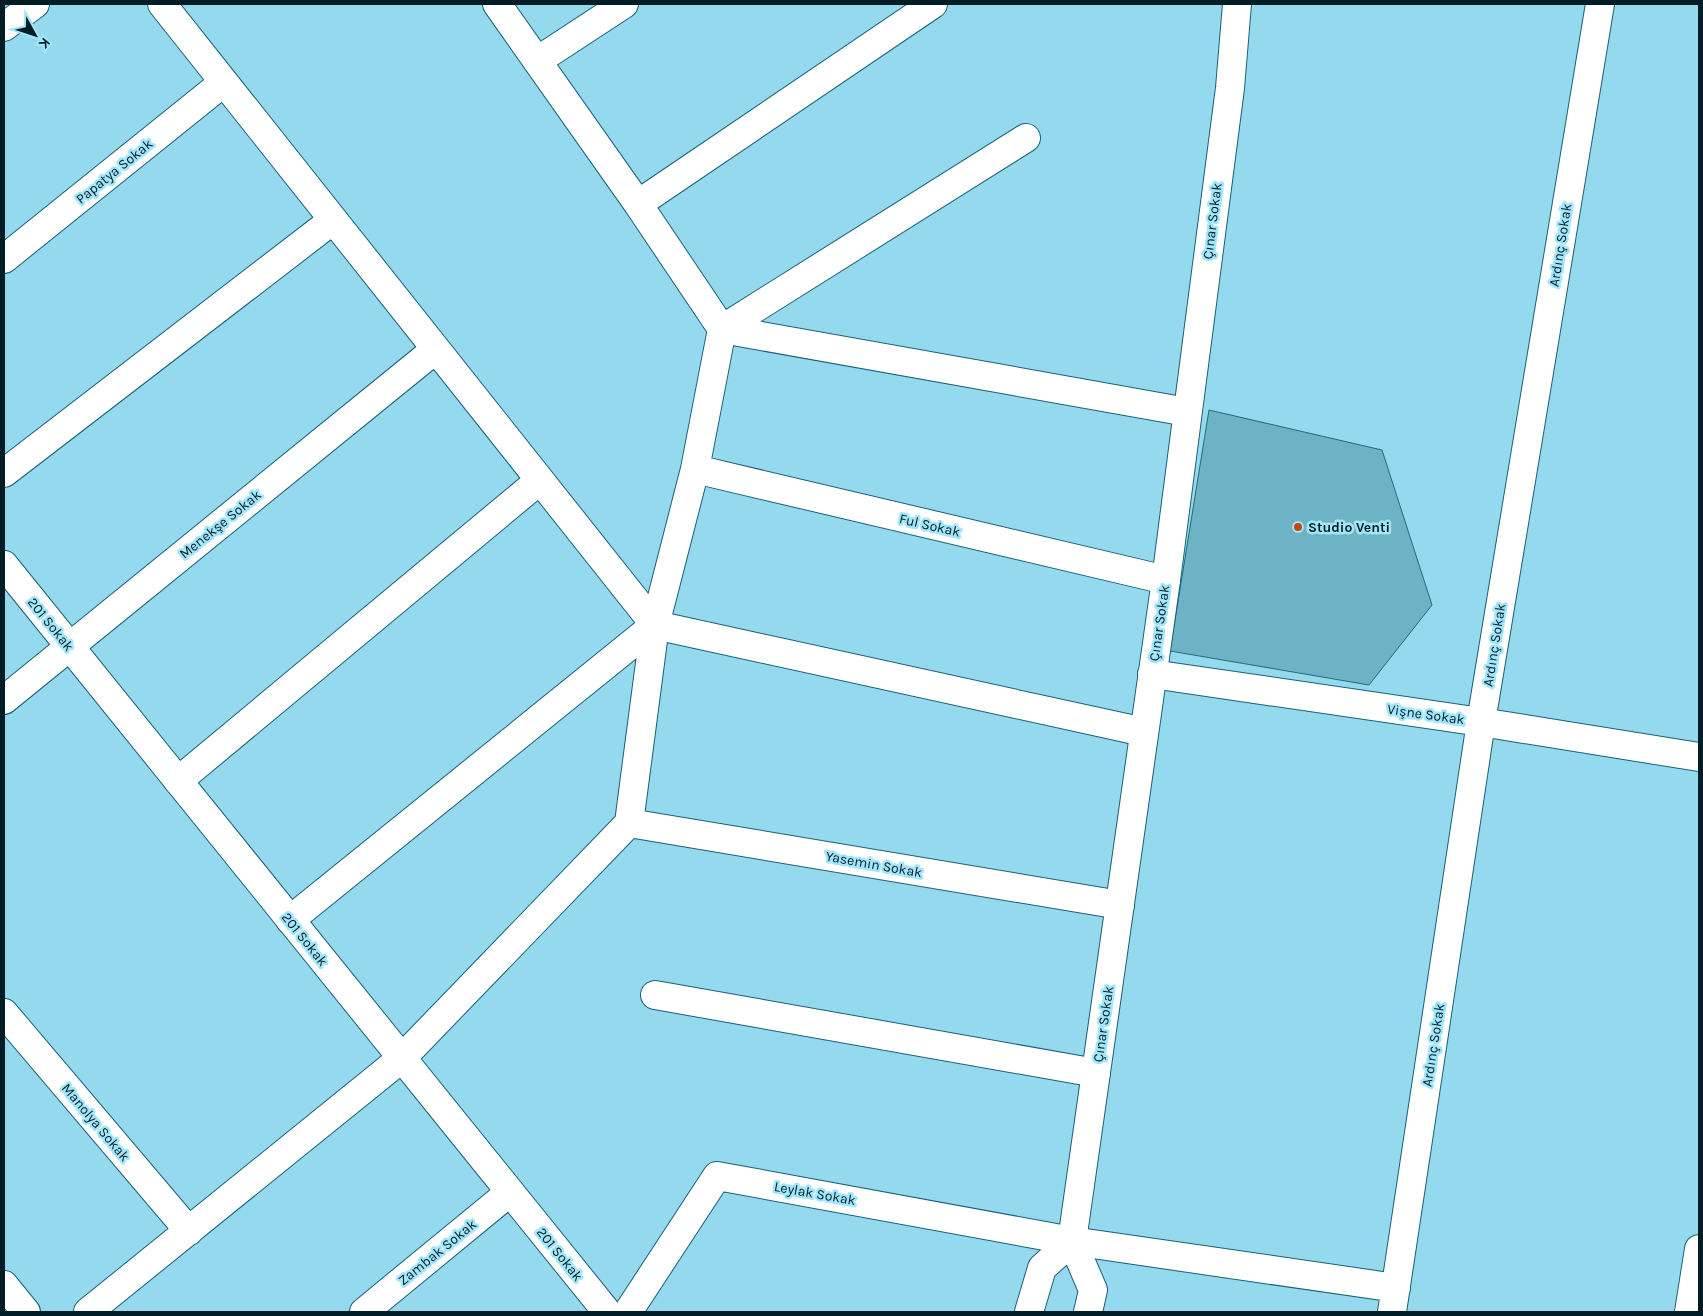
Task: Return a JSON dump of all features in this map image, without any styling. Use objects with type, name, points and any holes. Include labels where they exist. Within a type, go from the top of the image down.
[{"type":"street","points":[[4,28],[35,4]]},
{"type":"street","points":[[162,4],[655,626],[1144,732]]},
{"type":"street","points":[[88,1312],[402,1058],[629,823],[655,626],[695,470],[722,329],[638,204],[497,4]]},
{"type":"street","points":[[537,61],[624,4]]},
{"type":"street","points":[[638,204],[933,4]]},
{"type":"street","name":"Çınar Sokak","points":[[1072,1240],[1166,580],[1230,88],[1237,4]]},
{"type":"street","name":"Ardınç Sokak","points":[[1394,1300],[1481,722],[1600,4]]},
{"type":"street","name":"Papatya Sokak","points":[[4,259],[224,82]]},
{"type":"street","points":[[722,329],[1026,138]]},
{"type":"street","points":[[4,473],[333,220]]},
{"type":"street","points":[[722,329],[1187,412]]},
{"type":"street","name":"Menekşe Sokak","points":[[4,700],[436,349]]},
{"type":"street","name":"Ful Sokak","points":[[695,470],[1166,580]]},
{"type":"street","points":[[178,781],[540,480]]},
{"type":"street","name":"201 Sokak","points":[[4,565],[607,1312]]},
{"type":"street","points":[[290,920],[655,626]]},
{"type":"street","name":"Vişne Sokak","points":[[1152,674],[1481,722],[1699,757]]},
{"type":"street","name":"Yasemin Sokak","points":[[629,823],[1120,905]]},
{"type":"street","points":[[655,995],[1096,1073]]},
{"type":"street","name":"Manolya Sokak","points":[[4,1013],[189,1231]]},
{"type":"street","name":"Leylak Sokak","points":[[628,1312],[718,1176],[1072,1240]]},
{"type":"street","name":"Zambak Sokak","points":[[364,1312],[510,1192]]},
{"type":"street","points":[[1072,1240],[1394,1300]]},
{"type":"street","points":[[1028,1312],[1042,1268],[1072,1240]]},
{"type":"street","points":[[1072,1240],[1093,1290],[1088,1312]]},
{"type":"street","points":[[1689,1312],[1699,1249]]},
{"type":"street","points":[[4,1285],[26,1312]]},
{"type":"building","name":"Studio Venti","points":[[1209,410],[1382,450],[1432,605],[1369,685],[1170,651]]},
{"type":"place","name":"Studio Venti","points":[[1298,527]]}]
